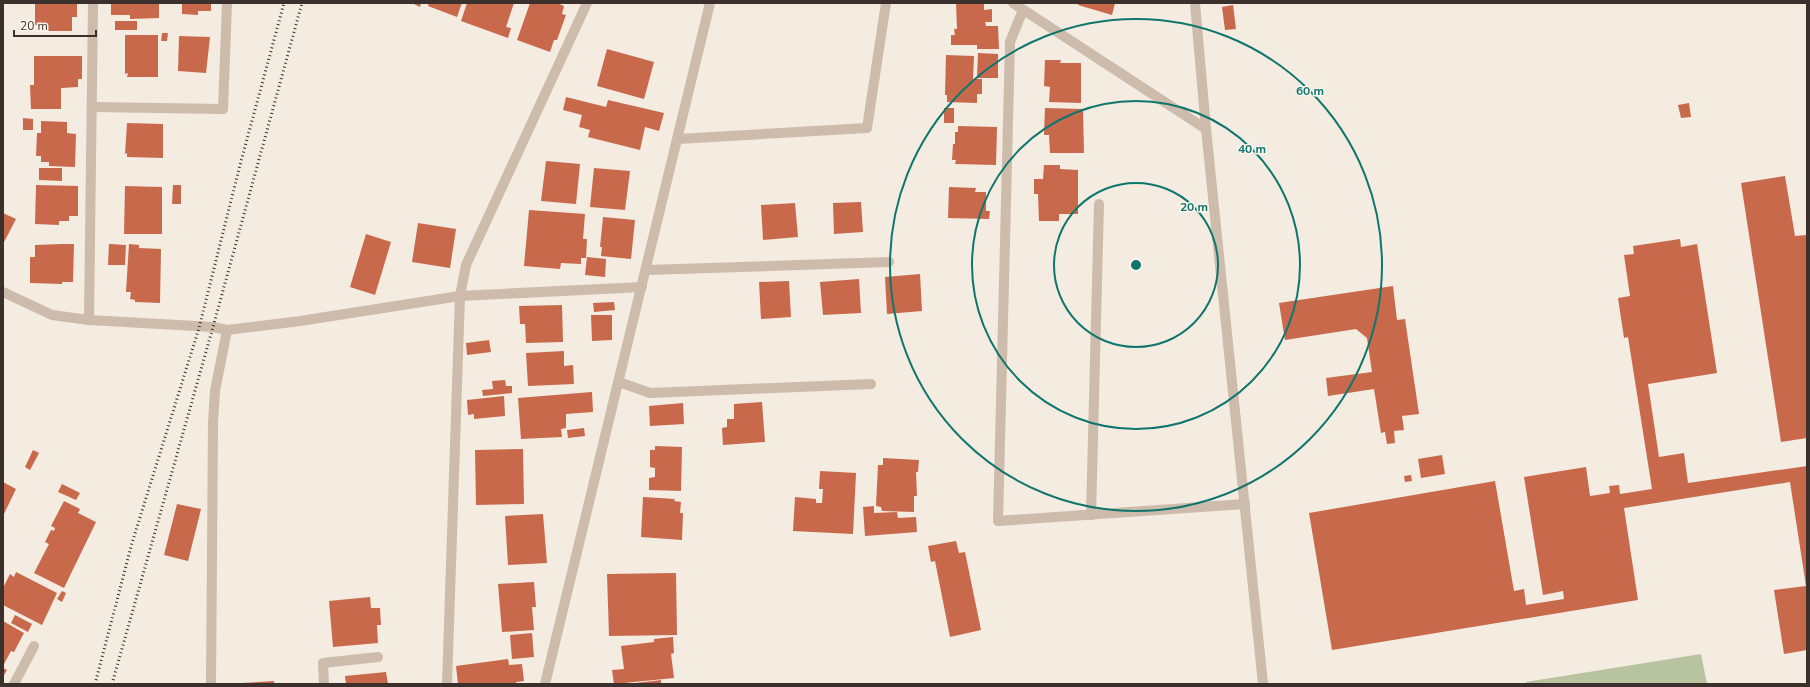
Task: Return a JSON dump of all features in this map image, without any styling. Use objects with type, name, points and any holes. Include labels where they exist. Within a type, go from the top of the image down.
[{"type":"street","points":[[89,320],[93,107],[93,3]]},
{"type":"street","points":[[93,107],[223,110],[227,3]]},
{"type":"street","points":[[448,684],[460,296],[466,265],[587,3]]},
{"type":"street","points":[[545,684],[647,270],[710,3]]},
{"type":"street","points":[[678,139],[867,128],[886,3]]},
{"type":"street","points":[[1013,3],[1206,130]]},
{"type":"street","points":[[1195,3],[1206,130],[1263,684]]},
{"type":"street","points":[[1023,10],[1010,42],[998,521],[1245,504]]},
{"type":"street","points":[[1091,515],[1099,204]]},
{"type":"street","points":[[647,270],[889,262]]},
{"type":"street","points":[[3,292],[52,315],[89,320],[213,327],[226,330],[300,321],[460,296],[642,287]]},
{"type":"street","points":[[211,684],[213,423],[215,391],[226,330]]},
{"type":"street","points":[[619,382],[650,393],[871,384]]},
{"type":"street","points":[[14,684],[34,646]]},
{"type":"street","points":[[324,684],[323,663],[378,657]]},
{"type":"green space","points":[[1701,654],[1707,684],[1526,684],[1526,682]]},
{"type":"building","points":[[35,3],[77,3],[77,17],[72,17],[72,31],[39,31],[38,25],[35,25]]},
{"type":"building","points":[[111,3],[159,3],[159,18],[130,19],[130,15],[111,15]]},
{"type":"building","points":[[182,3],[211,3],[211,11],[198,11],[198,15],[182,14]]},
{"type":"building","points":[[421,3],[420,7],[414,4]]},
{"type":"building","points":[[429,3],[462,3],[457,17],[428,6]]},
{"type":"building","points":[[467,3],[514,3],[506,27],[511,28],[508,38],[461,21]]},
{"type":"building","points":[[530,3],[557,3],[564,6],[562,14],[566,15],[557,40],[554,40],[550,52],[517,40]]},
{"type":"building","points":[[956,3],[984,3],[984,10],[992,9],[992,22],[985,22],[986,26],[998,26],[999,49],[977,49],[977,45],[951,45],[951,35],[955,35],[954,29],[957,29]]},
{"type":"building","points":[[1079,3],[1115,3],[1112,15],[1078,5]]},
{"type":"building","points":[[1233,5],[1236,29],[1225,30],[1222,7]]},
{"type":"building","points":[[115,21],[137,21],[137,30],[115,30]]},
{"type":"building","points":[[162,33],[168,33],[167,41],[161,41]]},
{"type":"building","points":[[125,35],[158,35],[158,77],[127,77],[128,73],[125,74]]},
{"type":"building","points":[[179,36],[210,37],[206,73],[178,71]]},
{"type":"building","points":[[607,49],[654,62],[644,99],[597,86]]},
{"type":"building","points":[[978,53],[998,54],[998,78],[977,78]]},
{"type":"building","points":[[946,55],[974,56],[973,79],[982,79],[982,94],[977,94],[977,103],[947,102],[947,95],[945,95]]},
{"type":"building","points":[[34,56],[82,56],[82,79],[78,79],[78,87],[61,88],[61,109],[31,109],[30,85],[34,85]]},
{"type":"building","points":[[1045,60],[1061,60],[1060,63],[1081,63],[1081,103],[1049,102],[1050,87],[1044,86]]},
{"type":"building","points":[[566,97],[606,107],[608,100],[664,113],[659,131],[645,127],[640,150],[588,137],[590,130],[579,127],[582,115],[563,110]]},
{"type":"building","points":[[1689,103],[1691,117],[1681,118],[1678,105]]},
{"type":"building","points":[[944,108],[954,108],[954,123],[944,123]]},
{"type":"building","points":[[1045,108],[1083,109],[1084,153],[1050,153],[1049,135],[1044,135]]},
{"type":"building","points":[[23,118],[33,119],[33,130],[23,130]]},
{"type":"building","points":[[41,121],[67,122],[67,133],[76,134],[75,167],[49,166],[49,162],[41,162],[41,156],[36,156],[37,133],[41,133]]},
{"type":"building","points":[[127,123],[163,124],[163,158],[127,157],[127,153],[125,154]]},
{"type":"building","points":[[958,126],[997,127],[996,165],[955,164],[956,160],[952,160],[953,144],[955,144],[955,132],[958,132]]},
{"type":"building","points":[[546,161],[580,164],[576,204],[541,201]]},
{"type":"building","points":[[1044,165],[1060,165],[1060,169],[1078,170],[1078,214],[1059,214],[1059,221],[1039,221],[1038,194],[1034,194],[1034,179],[1043,179]]},
{"type":"building","points":[[39,168],[62,168],[62,181],[39,180]]},
{"type":"building","points":[[594,168],[630,171],[625,210],[590,207]]},
{"type":"building","points":[[1785,176],[1795,236],[1807,235],[1807,438],[1781,442],[1741,183]]},
{"type":"building","points":[[36,185],[78,186],[78,216],[69,216],[69,221],[59,221],[59,225],[35,224]]},
{"type":"building","points":[[173,185],[181,185],[181,204],[172,204]]},
{"type":"building","points":[[125,186],[162,187],[162,234],[124,234]]},
{"type":"building","points":[[949,187],[976,188],[975,192],[986,192],[986,211],[990,211],[989,219],[948,218]]},
{"type":"building","points":[[861,202],[863,232],[834,234],[833,203]]},
{"type":"building","points":[[795,203],[798,237],[763,240],[761,205]]},
{"type":"building","points":[[529,210],[585,214],[583,239],[587,239],[586,258],[581,258],[581,264],[561,263],[560,269],[524,266]]},
{"type":"building","points":[[3,213],[16,219],[3,244]]},
{"type":"building","points":[[603,217],[635,220],[631,259],[601,256],[602,247],[600,247]]},
{"type":"building","points":[[418,223],[456,229],[450,268],[412,262]]},
{"type":"building","points":[[366,234],[391,242],[375,295],[350,287]]},
{"type":"building","points":[[1680,239],[1681,247],[1697,244],[1717,373],[1648,384],[1659,457],[1684,453],[1688,483],[1807,466],[1807,650],[1784,654],[1774,590],[1806,586],[1790,482],[1624,508],[1638,600],[1332,650],[1309,513],[1495,481],[1514,591],[1524,589],[1526,605],[1564,599],[1563,591],[1543,595],[1524,477],[1586,467],[1590,496],[1610,493],[1609,486],[1619,485],[1620,494],[1652,489],[1628,337],[1624,338],[1618,298],[1630,296],[1624,255],[1634,254],[1633,246]]},
{"type":"building","points":[[74,244],[73,282],[62,282],[62,284],[30,283],[30,257],[35,257],[35,245]]},
{"type":"building","points":[[109,244],[126,245],[125,265],[108,265]]},
{"type":"building","points":[[129,244],[139,245],[139,248],[161,249],[160,303],[135,302],[135,300],[130,299],[131,292],[126,292]]},
{"type":"building","points":[[587,257],[606,259],[605,277],[585,275]]},
{"type":"building","points":[[920,274],[922,311],[887,314],[885,277]]},
{"type":"building","points":[[859,279],[861,313],[823,315],[820,282]]},
{"type":"building","points":[[789,281],[791,317],[761,319],[759,282]]},
{"type":"building","points":[[1393,286],[1397,320],[1405,319],[1419,414],[1402,416],[1404,430],[1394,431],[1395,443],[1387,444],[1385,432],[1381,433],[1374,389],[1328,396],[1326,378],[1372,372],[1367,338],[1356,329],[1285,340],[1279,303]]},
{"type":"building","points":[[614,302],[615,310],[594,312],[593,303]]},
{"type":"building","points":[[562,305],[563,342],[526,343],[525,324],[520,324],[519,306]]},
{"type":"building","points":[[591,315],[612,315],[612,340],[592,341]]},
{"type":"building","points":[[489,340],[491,352],[467,355],[466,343]]},
{"type":"building","points":[[564,351],[564,366],[573,365],[574,384],[528,386],[526,353]]},
{"type":"building","points":[[505,380],[506,386],[512,386],[512,393],[483,396],[482,390],[493,389],[492,381]]},
{"type":"building","points":[[592,392],[593,412],[566,414],[566,428],[561,429],[562,437],[521,439],[518,398]]},
{"type":"building","points":[[504,396],[505,416],[474,419],[474,414],[468,415],[467,400]]},
{"type":"building","points":[[762,402],[765,442],[723,445],[722,428],[727,427],[727,419],[734,419],[734,404]]},
{"type":"building","points":[[683,403],[684,424],[650,426],[649,406]]},
{"type":"building","points":[[584,428],[585,436],[568,438],[567,430]]},
{"type":"building","points":[[655,446],[682,447],[681,491],[649,490],[649,478],[655,477],[655,468],[650,467],[650,450],[655,450]]},
{"type":"building","points":[[523,449],[524,504],[476,505],[475,450]]},
{"type":"building","points":[[33,450],[39,453],[30,470],[25,467]]},
{"type":"building","points":[[1442,455],[1445,474],[1421,478],[1418,459]]},
{"type":"building","points":[[883,458],[919,460],[918,472],[916,472],[917,496],[914,496],[914,512],[882,511],[881,507],[876,506],[878,465],[883,465]]},
{"type":"building","points":[[820,471],[856,473],[853,534],[793,531],[795,497],[816,499],[816,503],[822,503],[823,489],[819,489]]},
{"type":"building","points":[[1411,475],[1412,481],[1405,482],[1404,476]]},
{"type":"building","points":[[3,482],[16,489],[3,516]]},
{"type":"building","points":[[62,484],[80,493],[76,500],[58,492]]},
{"type":"building","points":[[643,497],[675,499],[674,501],[681,502],[680,513],[683,513],[682,540],[641,537]]},
{"type":"building","points":[[64,501],[80,509],[78,513],[96,522],[64,588],[34,573],[49,544],[45,542],[51,530],[54,531],[55,528],[51,526]]},
{"type":"building","points":[[177,504],[201,509],[188,561],[164,555]]},
{"type":"building","points":[[874,506],[874,513],[897,512],[898,518],[916,517],[917,532],[865,536],[863,507]]},
{"type":"building","points":[[543,514],[547,563],[508,565],[505,516]]},
{"type":"building","points":[[956,541],[959,553],[965,552],[981,630],[950,637],[935,561],[931,562],[928,546]]},
{"type":"building","points":[[16,572],[57,593],[42,625],[3,605],[3,588],[10,574],[14,577]]},
{"type":"building","points":[[676,573],[677,635],[609,636],[607,574]]},
{"type":"building","points":[[534,582],[536,607],[532,607],[534,630],[502,632],[498,584]]},
{"type":"building","points":[[62,591],[66,593],[62,602],[57,599]]},
{"type":"building","points":[[370,597],[371,608],[380,608],[381,625],[377,625],[378,643],[333,647],[329,601]]},
{"type":"building","points":[[15,615],[32,624],[28,632],[11,623]]},
{"type":"building","points":[[3,621],[24,633],[14,652],[11,651],[3,666]]},
{"type":"building","points":[[532,633],[534,657],[512,659],[510,635]]},
{"type":"building","points":[[673,637],[674,653],[671,654],[674,678],[614,684],[612,670],[624,669],[621,646],[654,642],[654,639]]},
{"type":"building","points":[[508,659],[509,665],[522,664],[524,681],[516,682],[516,684],[458,684],[456,666]]},
{"type":"building","points":[[3,668],[7,670],[3,677]]},
{"type":"building","points":[[386,672],[388,684],[346,684],[345,676]]},
{"type":"building","points":[[661,680],[661,684],[636,684],[636,683]]},
{"type":"building","points":[[274,681],[274,684],[242,684],[242,683]]},
{"type":"railway","points":[[95,684],[132,543],[199,328],[240,165],[284,3]]},
{"type":"railway","points":[[112,684],[213,327],[302,3]]}]
